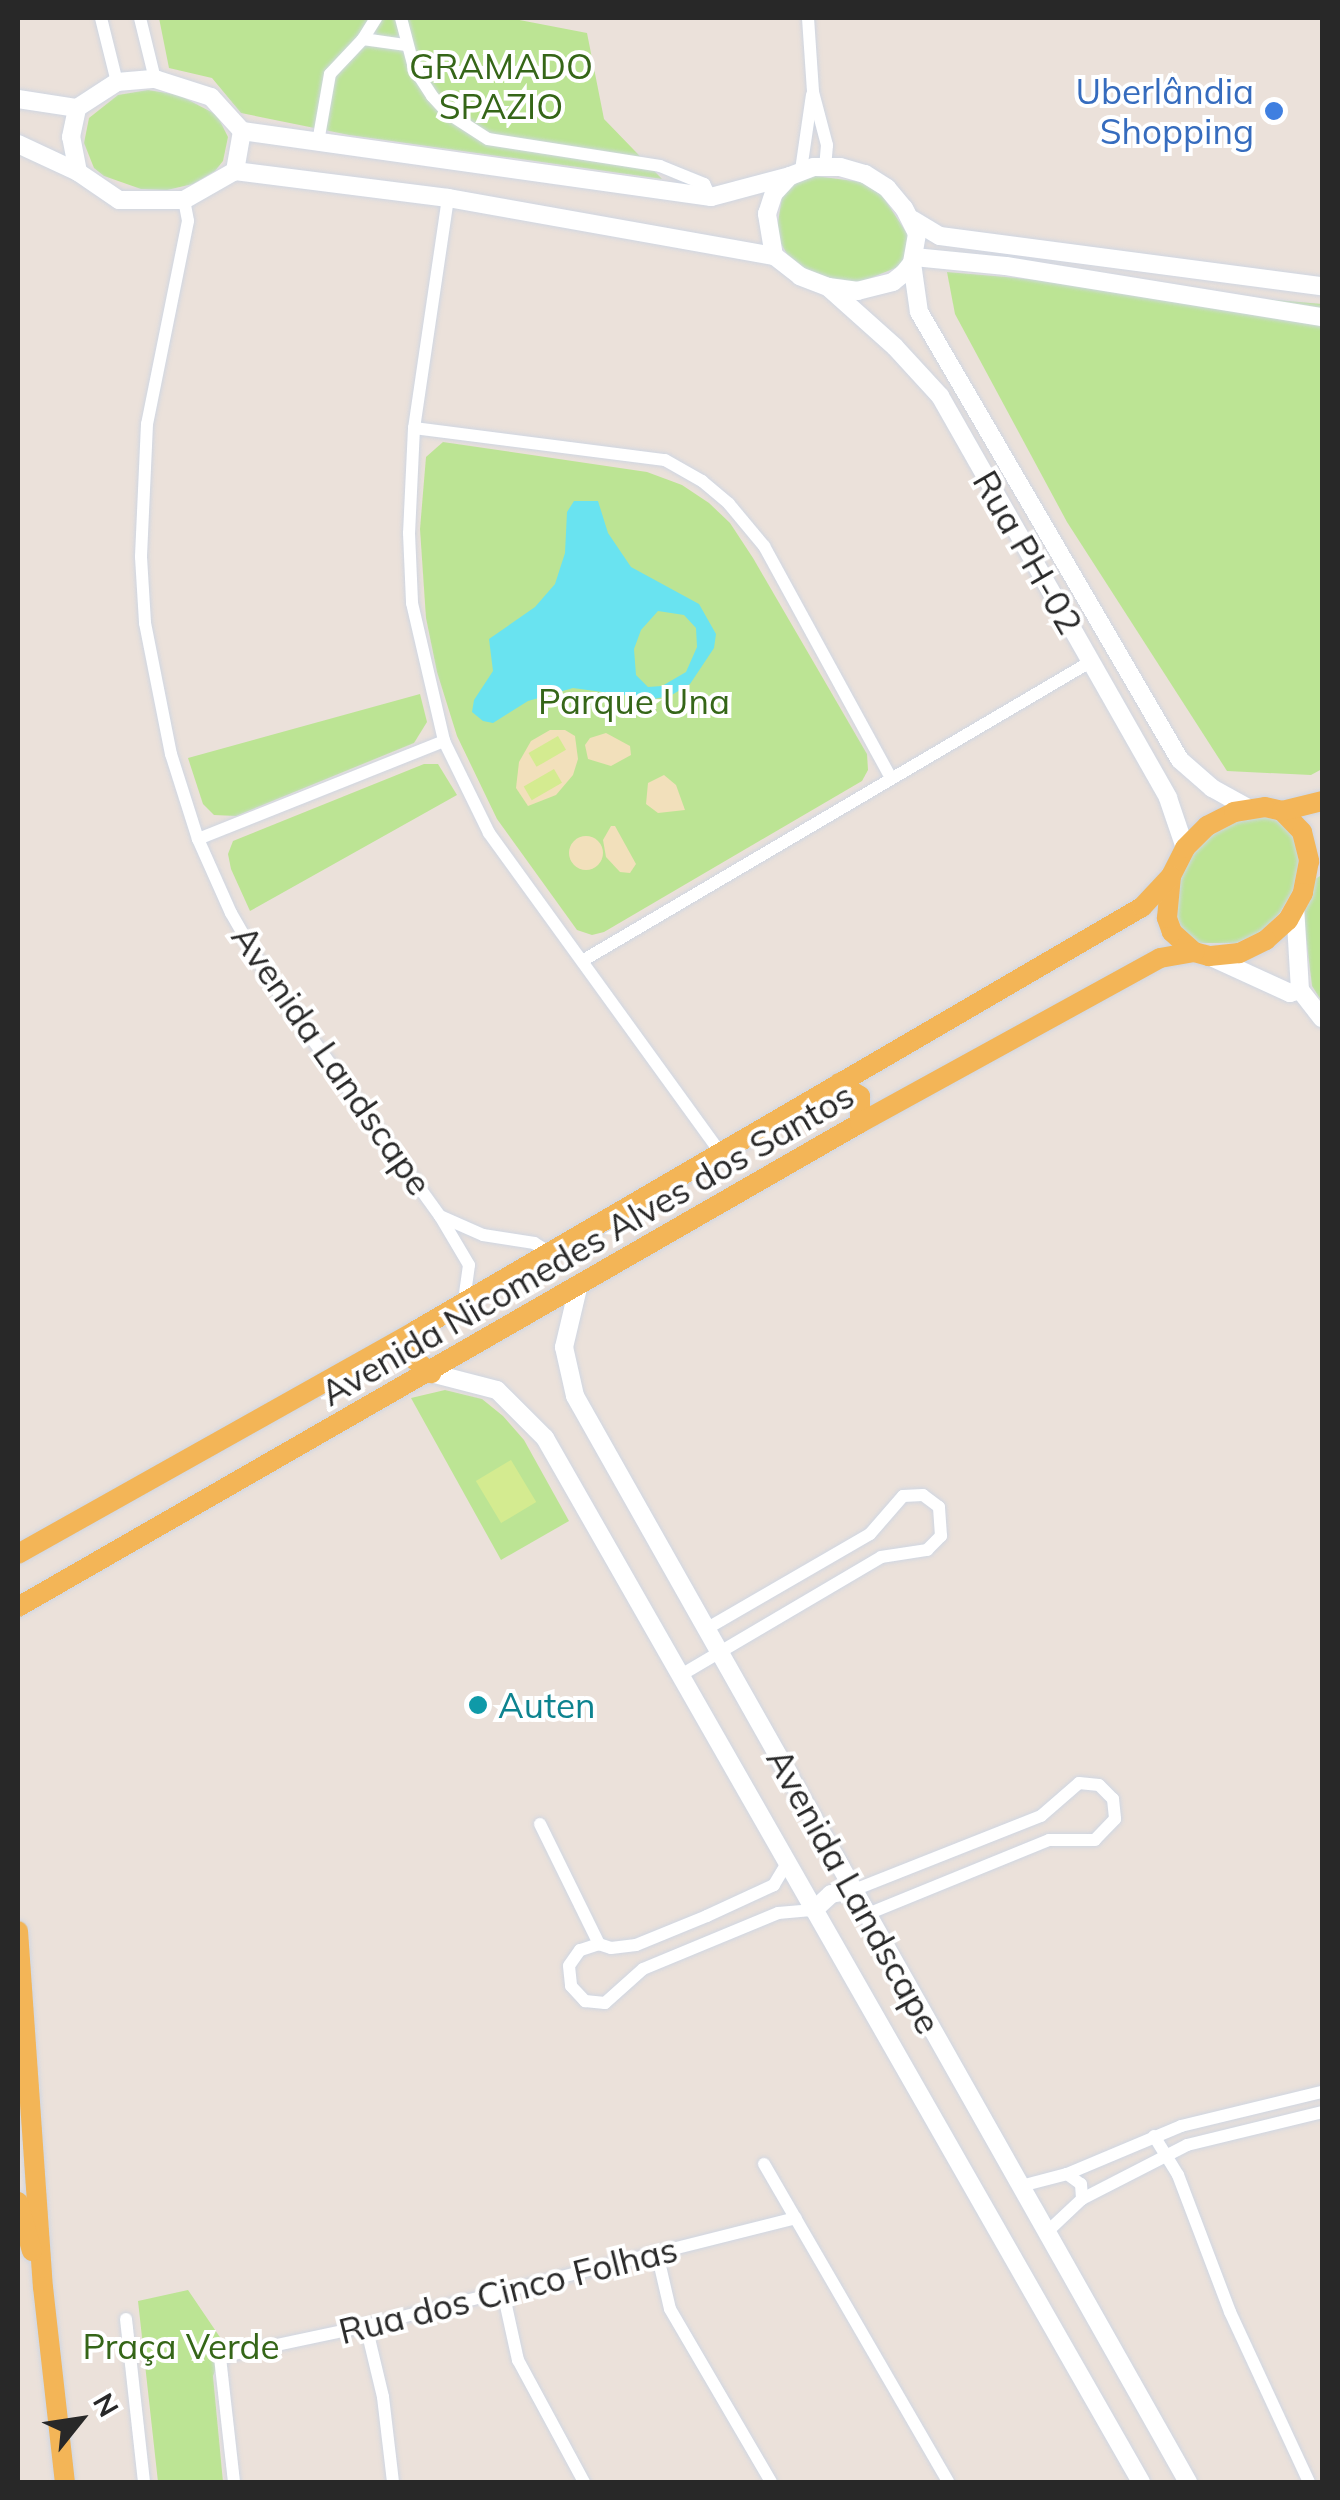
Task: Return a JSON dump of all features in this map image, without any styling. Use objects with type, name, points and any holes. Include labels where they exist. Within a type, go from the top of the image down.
[{"type":"main road","points":[[1282,811],[1302,832],[1314,871],[1296,906],[1266,940],[1239,952],[1202,954],[1172,932],[1167,918],[1171,876],[1185,848],[1207,826],[1248,808],[1282,811],[1322,801]]},
{"type":"main road","name":"Avenida Nicomedes Alves dos Santos","points":[[18,1554],[415,1331],[1142,907],[1171,876]]},
{"type":"main road","name":"Avenida Nicomedes Alves dos Santos","points":[[18,1607],[860,1123],[1160,958],[1202,954]]},
{"type":"main road","points":[[839,1083],[860,1096],[860,1123]]},
{"type":"main road","points":[[415,1331],[416,1360],[431,1373]]},
{"type":"main road","points":[[18,1931],[43,2287],[65,2482]]},
{"type":"main road","points":[[18,2202],[43,2287]]},
{"type":"street","points":[[101,18],[117,82]]},
{"type":"street","points":[[140,18],[156,78]]},
{"type":"street","points":[[318,142],[330,74],[363,39],[376,18]]},
{"type":"street","points":[[401,18],[405,45],[436,101],[488,139],[660,166],[704,184],[711,197]]},
{"type":"street","points":[[808,18],[813,92],[827,146],[825,167]]},
{"type":"street","points":[[363,39],[405,45]]},
{"type":"street","points":[[18,99],[77,108],[117,82],[156,78],[212,97],[242,131],[711,197],[825,167],[865,174],[887,188],[913,220],[940,236],[1322,286]]},
{"type":"street","points":[[774,256],[767,214],[774,193],[796,173],[813,92]]},
{"type":"street","points":[[77,108],[71,138],[78,172]]},
{"type":"street","points":[[235,171],[242,131]]},
{"type":"street","points":[[18,144],[78,172],[118,200],[184,200],[235,171],[448,198],[774,256],[800,276],[828,287],[858,291],[893,282],[913,260],[917,234],[913,220]]},
{"type":"street","points":[[448,198],[414,428],[409,533],[412,603],[444,741],[489,833],[720,1152]]},
{"type":"street","name":"Avenida Landscape","points":[[184,200],[188,221],[148,424],[141,557],[154,678],[198,839],[230,913],[269,979],[440,1216],[469,1265],[464,1301]]},
{"type":"street","points":[[913,260],[1006,266],[1322,317]]},
{"type":"street","name":"Rua PH-02","points":[[913,260],[919,312],[1180,760],[1212,788],[1248,808]]},
{"type":"street","points":[[1226,301],[1228,273]]},
{"type":"street","name":"Rua PH-02","points":[[828,287],[895,347],[940,396],[1168,798],[1185,848]]},
{"type":"street","points":[[414,428],[665,460],[702,482],[730,504],[764,546],[891,778]]},
{"type":"street","points":[[582,961],[1090,662]]},
{"type":"street","points":[[198,839],[444,741]]},
{"type":"street","points":[[1296,906],[1300,990],[1322,1018]]},
{"type":"street","points":[[1202,954],[1290,993],[1300,990]]},
{"type":"street","name":"Avenida Landscape","points":[[440,1216],[483,1235],[534,1243],[549,1252]]},
{"type":"street","name":"Avenida Landscape","points":[[578,1288],[564,1347],[575,1396],[1188,2482]]},
{"type":"street","name":"Avenida Landscape","points":[[431,1373],[496,1390],[546,1438],[1141,2482]]},
{"type":"street","points":[[681,1675],[881,1557],[917,1553],[935,1545],[944,1526],[939,1507],[923,1495],[903,1496],[888,1509],[879,1528],[706,1628]]},
{"type":"street","points":[[770,1592],[784,1615]]},
{"type":"street","points":[[788,1863],[774,1885],[707,1916],[636,1945],[611,1948],[600,1944],[580,1950],[569,1966],[576,1995],[595,2004],[614,1999],[634,1974],[778,1913],[814,1910],[831,1894],[854,1890],[1041,1816],[1079,1782],[1099,1784],[1113,1799],[1115,1819],[1095,1840],[1049,1840],[868,1914]]},
{"type":"street","points":[[540,1824],[600,1944]]},
{"type":"street","points":[[931,1859],[941,1884]]},
{"type":"street","points":[[707,1916],[717,1939]]},
{"type":"street","points":[[1021,2186],[1068,2174],[1154,2136],[1316,2094],[1322,2130]]},
{"type":"street","points":[[1047,2232],[1082,2199],[1163,2154],[1319,2113]]},
{"type":"street","points":[[1154,2136],[1178,2175],[1230,2312],[1309,2482]]},
{"type":"street","points":[[764,2164],[948,2482]]},
{"type":"street","points":[[1068,2174],[1081,2184],[1082,2199]]},
{"type":"street","name":"Rua dos Cinco Folhas","points":[[234,2482],[220,2358],[366,2326],[796,2218]]},
{"type":"street","points":[[657,2253],[670,2309],[771,2482]]},
{"type":"street","points":[[502,2292],[518,2360],[584,2482]]},
{"type":"street","points":[[126,2319],[144,2482]]},
{"type":"street","points":[[366,2326],[383,2396],[393,2482]]},
{"type":"green space","name":"GRAMADO SPAZIO","points":[[159,18],[509,18],[587,33],[604,119],[662,179],[349,135],[241,113],[212,78],[169,68]]},
{"type":"green space","points":[[148,90],[179,95],[217,115],[228,137],[223,161],[215,171],[193,184],[167,190],[141,189],[104,176],[94,168],[84,143],[89,118],[118,95]]},
{"type":"green space","points":[[815,176],[862,182],[882,195],[908,235],[905,258],[898,267],[858,283],[830,279],[804,268],[787,254],[776,235],[782,197],[795,183]]},
{"type":"green space","points":[[947,272],[1322,304],[1322,769],[1311,775],[1227,771],[1067,522],[955,314]]},
{"type":"green space","name":"Parque Una","points":[[443,442],[647,472],[682,485],[709,503],[730,523],[753,558],[867,754],[868,770],[862,781],[604,932],[592,935],[577,930],[497,819],[457,736],[437,672],[426,618],[420,529],[426,457]]},
{"type":"green space","points":[[420,694],[427,722],[414,743],[236,816],[214,815],[203,804],[188,758]]},
{"type":"green space","points":[[558,736],[566,750],[537,767],[529,753]]},
{"type":"green space","points":[[424,764],[438,764],[457,795],[250,911],[231,869],[228,854],[233,841]]},
{"type":"green space","points":[[554,769],[562,783],[532,800],[524,786]]},
{"type":"green space","points":[[1264,817],[1277,820],[1294,837],[1299,861],[1293,890],[1280,913],[1261,932],[1236,943],[1198,943],[1181,927],[1177,916],[1180,879],[1193,854],[1213,834],[1238,821]]},
{"type":"green space","points":[[1322,875],[1322,1002],[1312,986],[1303,911],[1315,879]]},
{"type":"green space","points":[[445,1390],[482,1399],[503,1416],[524,1440],[569,1521],[501,1560],[411,1398]]},
{"type":"green space","points":[[511,1460],[536,1502],[501,1523],[476,1481]]},
{"type":"green space","name":"Praça Verde","points":[[188,2290],[232,2355],[220,2358],[213,2376],[223,2482],[158,2482],[138,2301]]},
{"type":"sand","points":[[550,730],[565,730],[575,736],[578,759],[573,775],[556,795],[528,806],[516,788],[519,762],[531,741]]},
{"type":"sand","points":[[606,733],[630,746],[631,755],[611,766],[588,759],[585,745],[590,738]]},
{"type":"sand","points":[[664,775],[676,785],[685,810],[658,813],[646,804],[648,783]]},
{"type":"sand","points":[[611,826],[615,826],[636,864],[630,873],[620,872],[606,857],[603,840]]},
{"type":"sand","points":[[586,836],[598,841],[603,853],[598,865],[586,870],[574,865],[569,853],[574,841]]},
{"type":"water","points":[[574,501],[598,501],[608,533],[631,567],[699,604],[716,634],[714,648],[690,684],[670,696],[653,699],[573,688],[528,701],[493,723],[483,721],[472,712],[474,700],[493,671],[489,639],[535,607],[555,584],[565,553],[567,512]],"holes":[[[658,611],[684,615],[696,628],[697,647],[686,672],[662,686],[648,687],[636,675],[634,649],[641,630]]]},
{"type":"place","name":"Uberlândia Shopping","points":[[1274,111]]},
{"type":"place","name":"Auten","points":[[478,1705]]}]
